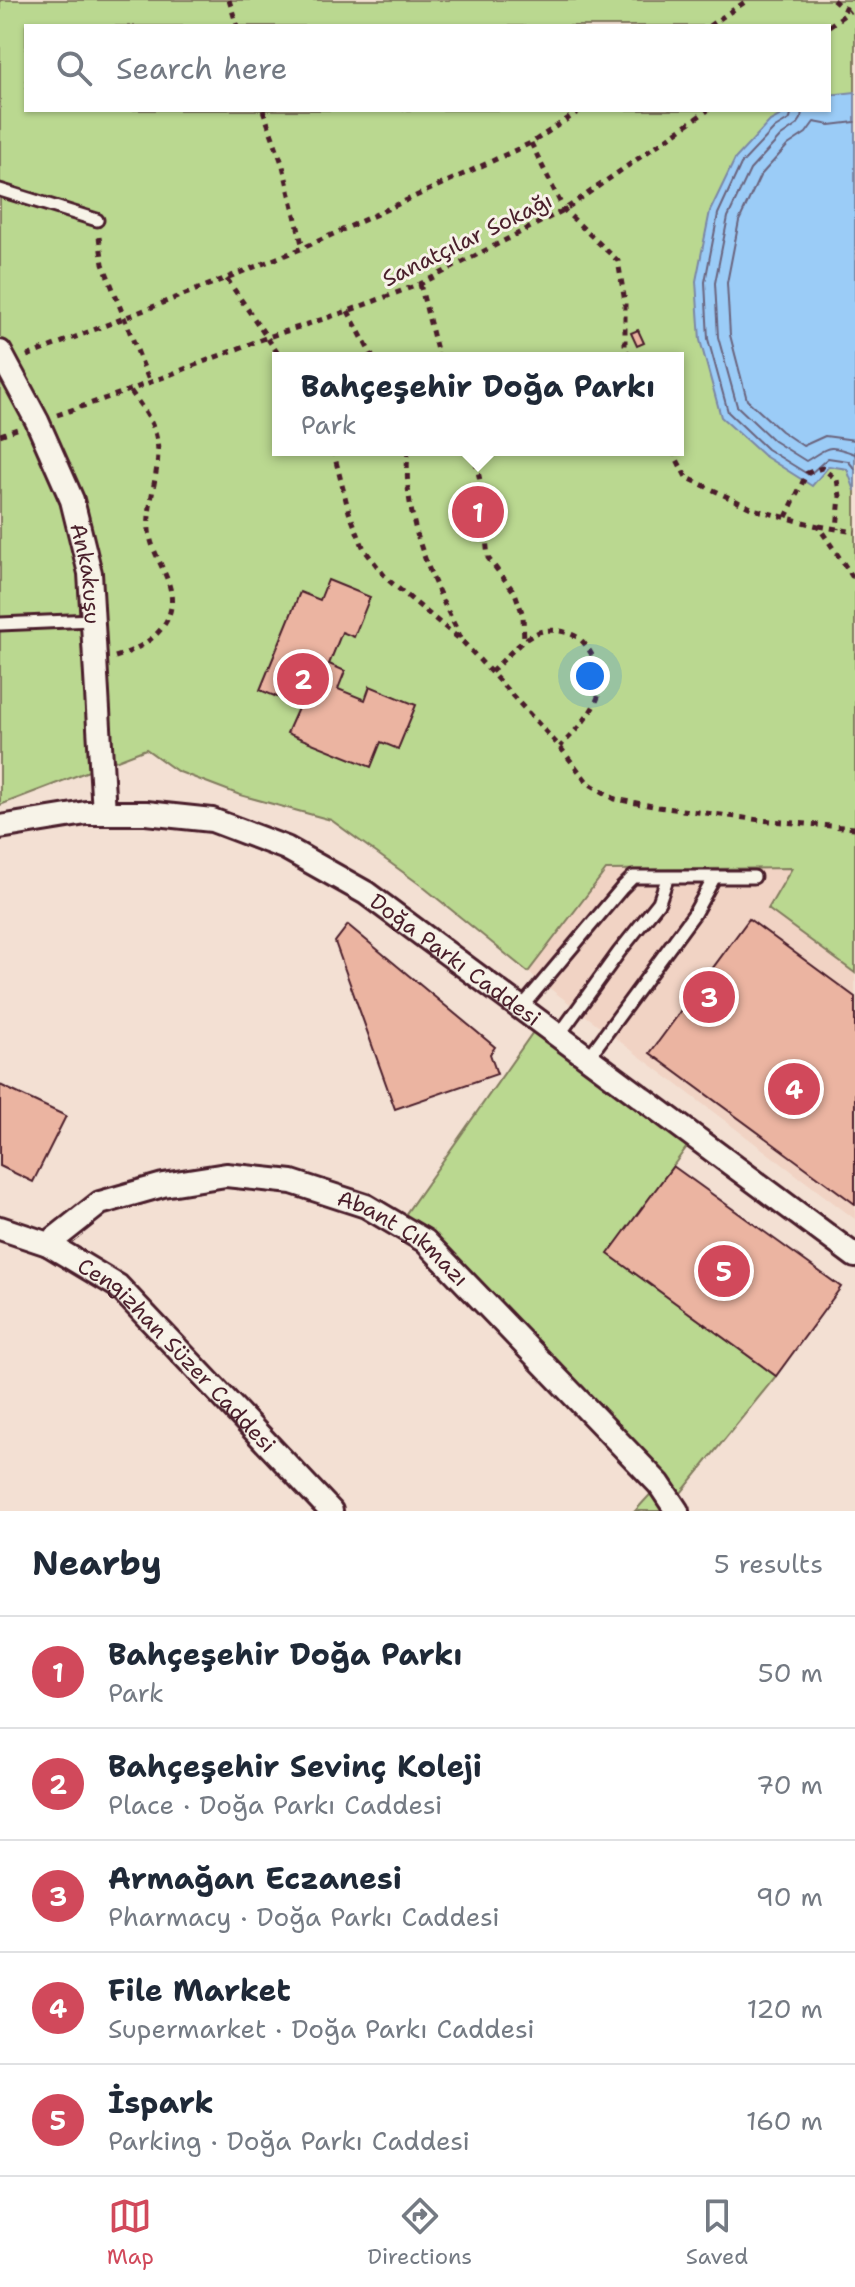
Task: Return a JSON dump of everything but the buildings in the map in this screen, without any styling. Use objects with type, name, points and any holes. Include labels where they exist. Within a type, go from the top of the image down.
[{"type":"street","name":"Ankakuşu","points":[[3,358],[37,421],[72,500],[90,573],[104,813]]},
{"type":"street","name":"Doğa Parkı Caddesi","points":[[0,827],[86,813],[146,813],[212,820],[286,848],[366,893],[855,1256]]},
{"type":"street","name":"Abant Çıkmazı","points":[[48,1244],[100,1203],[163,1185],[226,1175],[292,1182],[366,1206],[425,1241],[659,1484],[677,1511]]},
{"type":"street","name":"Cengizhan Süzer Caddesi","points":[[0,1228],[48,1244],[118,1286],[331,1511]]},
{"type":"lane","points":[[0,190],[97,220]]},
{"type":"lane","points":[[0,624],[92,620]]},
{"type":"lane","points":[[521,1008],[633,877],[754,877]]},
{"type":"lane","points":[[588,1058],[694,914],[714,878]]},
{"type":"lane","points":[[559,1035],[659,902],[667,879]]},
{"type":"path","points":[[229,0],[236,24]]},
{"type":"path","points":[[712,24],[748,0]]},
{"type":"path","points":[[833,0],[853,12]]},
{"type":"path","points":[[831,25],[853,12]]},
{"type":"path","points":[[264,112],[283,166],[303,248]]},
{"type":"path","points":[[3,358],[124,319],[303,248],[531,143],[578,112]]},
{"type":"path","name":"Sanatçılar Sokağı","points":[[37,421],[420,284],[564,210],[705,112]]},
{"type":"path","points":[[531,143],[564,210],[618,261],[625,302],[627,352]]},
{"type":"path","points":[[97,220],[103,264],[150,383]]},
{"type":"path","points":[[227,279],[277,352]]},
{"type":"path","points":[[420,284],[437,352]]},
{"type":"path","points":[[348,311],[370,352]]},
{"type":"path","points":[[95,663],[136,650],[152,640],[165,624],[170,607],[170,589],[149,533],[156,467],[154,427],[130,390]]},
{"type":"path","points":[[335,456],[349,512],[364,549],[387,579],[463,642],[560,747],[588,783],[615,799],[658,807],[855,828]]},
{"type":"path","points":[[407,456],[406,473],[419,544],[463,642]]},
{"type":"path","points":[[474,456],[485,502],[488,558],[515,593],[523,615],[524,641]]},
{"type":"path","points":[[675,456],[686,477],[753,509],[855,532]]},
{"type":"path","points":[[786,517],[807,473],[822,468],[837,480],[840,496],[837,529]]},
{"type":"path","points":[[818,526],[855,577]]},
{"type":"path","points":[[491,672],[524,641],[542,631],[561,630],[581,639],[598,666],[599,694],[586,718],[560,747]]},
{"type":"shaded area","points":[[793,868],[768,909],[855,973],[855,1219],[528,972],[606,870]]},
{"type":"green space","points":[[0,0],[855,0],[855,973],[768,909],[792,868],[606,870],[528,972],[422,886],[331,820],[240,795],[177,771],[146,749],[0,805]]},
{"type":"green space","points":[[540,1022],[694,1137],[609,1254],[776,1376],[672,1504],[677,1511],[635,1511],[659,1485],[398,1225]]},
{"type":"water","points":[[855,92],[855,491],[847,469],[829,466],[812,486],[763,455],[721,417],[700,340],[696,281],[710,211],[735,159],[770,121],[786,112],[831,112],[831,95]]},
{"type":"place","name":"Bahçeşehir Doğa Parkı","points":[[478,512]]},
{"type":"place","name":"Bahçeşehir Sevinç Koleji","points":[[303,679]]},
{"type":"place","name":"Armağan Eczanesi","points":[[709,997]]},
{"type":"place","name":"File Market","points":[[794,1089]]},
{"type":"place","name":"İspark","points":[[724,1271]]}]
